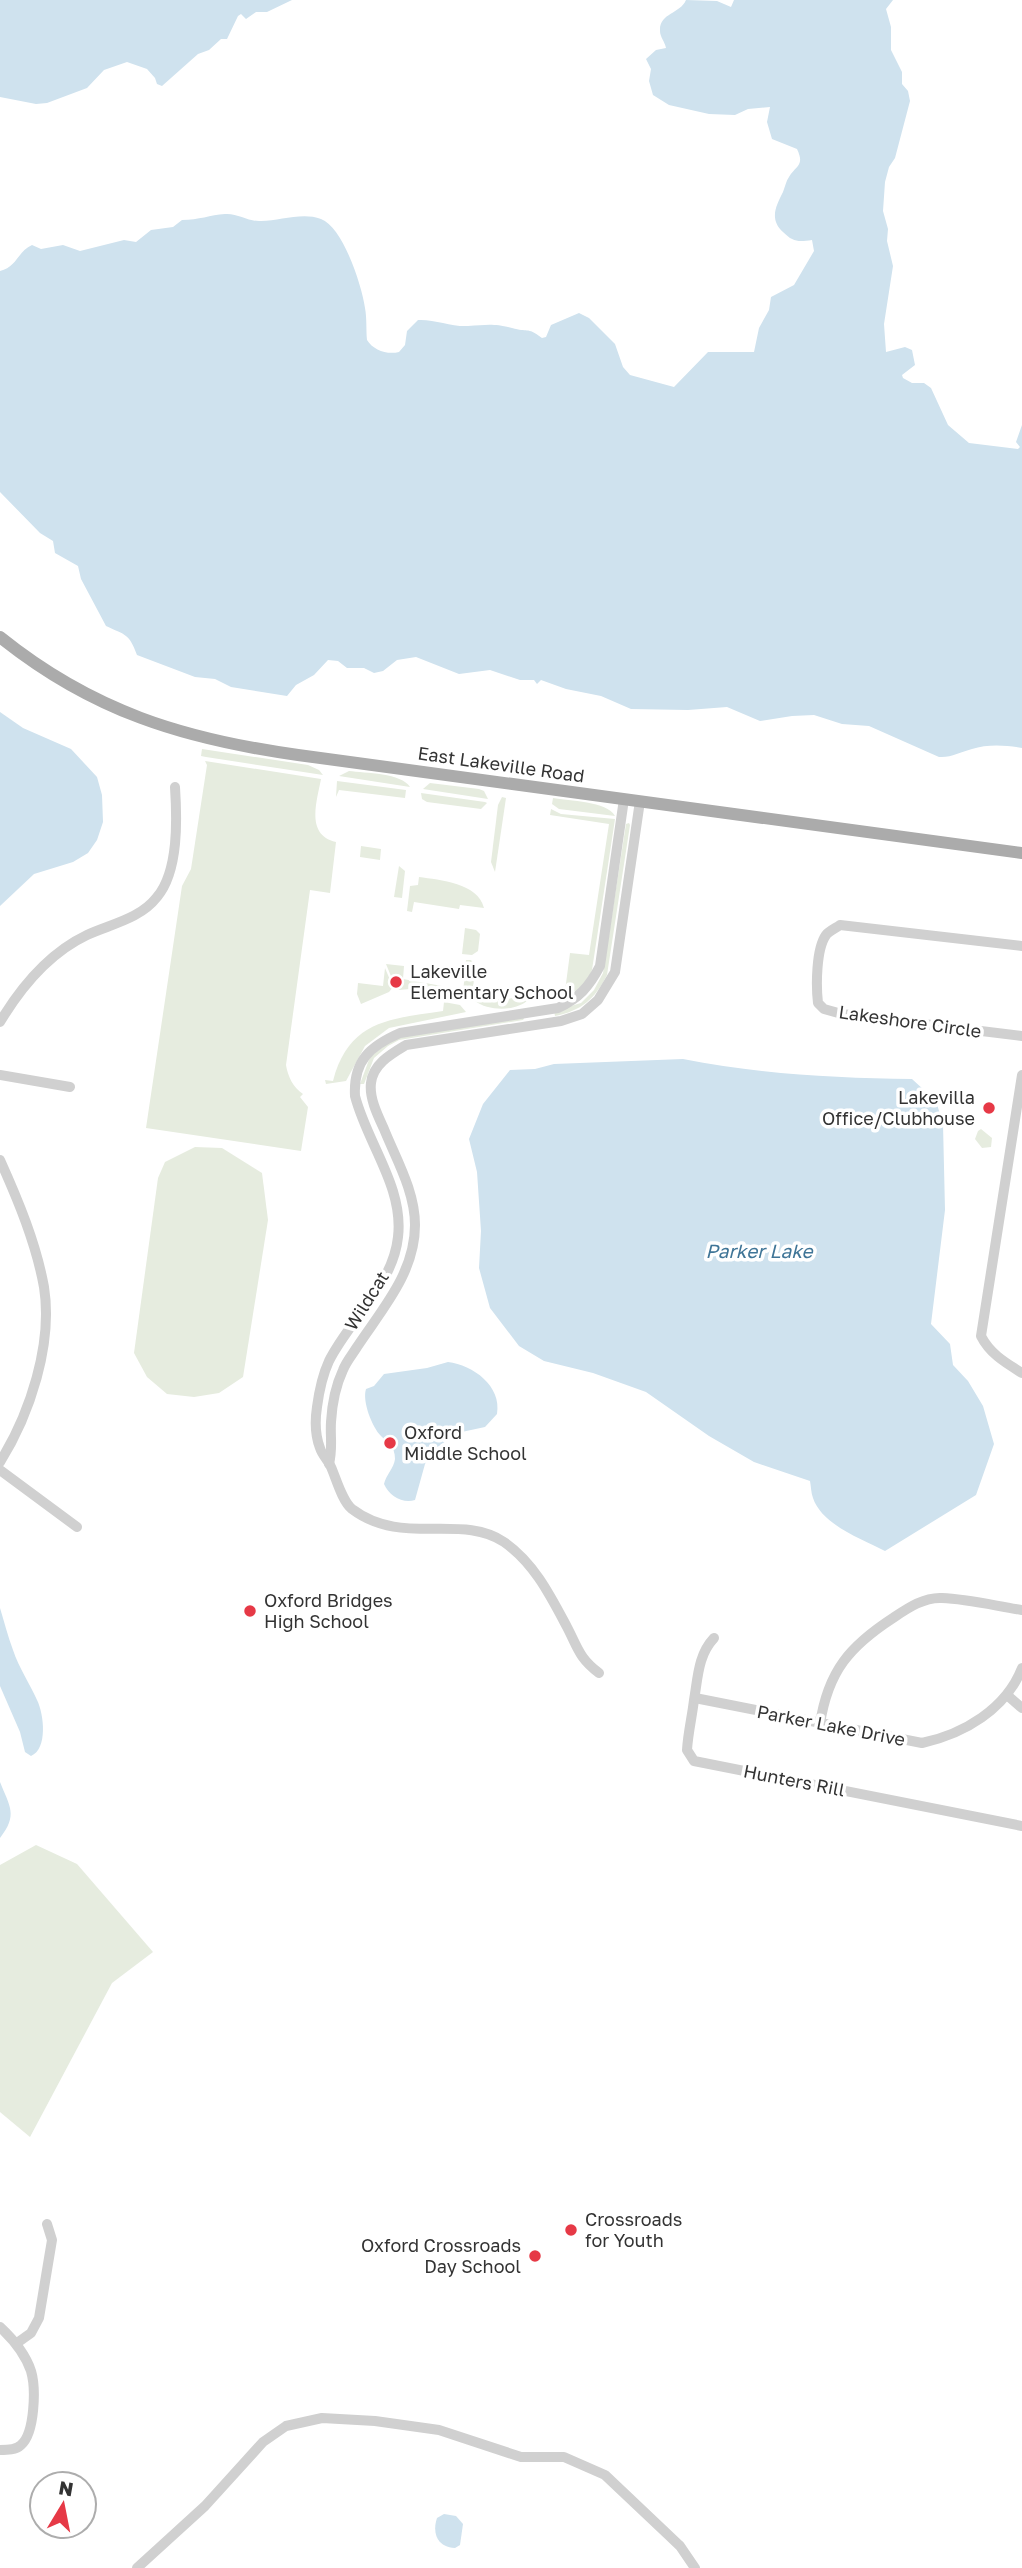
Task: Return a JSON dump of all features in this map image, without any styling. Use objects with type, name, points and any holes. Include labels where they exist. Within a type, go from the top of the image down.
[{"type":"main road","name":"East Lakeville Road","points":[[0,637],[46,671],[90,696],[134,716],[192,736],[286,754],[1022,853]]},
{"type":"street","points":[[0,1022],[13,1000],[39,969],[84,936],[140,913],[159,895],[171,864],[174,845],[177,820],[175,787]]},
{"type":"street","points":[[624,799],[600,966],[587,989],[573,1001],[558,1008],[400,1033],[377,1043],[364,1058],[354,1081],[355,1096],[372,1093],[371,1084],[377,1067],[387,1056],[405,1045],[544,1025],[582,1014],[598,1000],[615,972],[640,801]]},
{"type":"street","name":"Lakeshore Circle","points":[[1022,946],[840,925],[827,933],[821,949],[817,990],[818,1003],[824,1009],[842,1014],[1022,1037]]},
{"type":"street","points":[[540,1012],[544,1025]]},
{"type":"street","points":[[0,1075],[69,1087]]},
{"type":"street","points":[[1022,1075],[1017,1136],[981,1336],[998,1357],[1022,1373]]},
{"type":"street","name":"Wildcat","points":[[329,1464],[333,1446],[333,1409],[344,1368],[394,1294],[412,1257],[415,1235],[414,1211],[409,1190],[374,1106],[372,1093]]},
{"type":"street","name":"Wildcat","points":[[355,1096],[394,1194],[399,1233],[396,1252],[380,1286],[329,1361],[319,1392],[315,1422],[320,1449],[349,1508],[379,1524],[412,1530],[472,1531],[504,1542],[525,1559],[542,1581],[583,1662],[599,1673]]},
{"type":"street","points":[[0,1160],[23,1211],[44,1288],[44,1343],[30,1401],[17,1434],[0,1462]]},
{"type":"street","points":[[0,1470],[77,1527]]},
{"type":"street","points":[[820,1724],[823,1700],[834,1675],[846,1659],[862,1639],[908,1608],[927,1600],[942,1598],[1022,1610]]},
{"type":"street","name":"Hunters Rill","points":[[714,1637],[706,1646],[700,1662],[687,1750],[694,1761],[1022,1826]]},
{"type":"street","name":"Parker Lake Drive","points":[[695,1698],[922,1743],[958,1733],[1003,1701],[1016,1683],[1022,1668]]},
{"type":"street","points":[[1007,1695],[1022,1708]]},
{"type":"street","points":[[17,2343],[31,2333],[39,2318],[52,2239],[47,2224]]},
{"type":"street","points":[[0,2327],[17,2343],[31,2372],[34,2404],[30,2430],[22,2445],[10,2450],[0,2450]]},
{"type":"street","points":[[137,2568],[205,2506],[263,2442],[286,2426],[322,2418],[375,2421],[439,2430],[521,2457],[564,2457],[605,2475],[680,2546],[695,2568]]},
{"type":"shaded area","points":[[202,749],[308,765],[323,775],[201,756]]},
{"type":"shaded area","points":[[205,761],[321,779],[315,816],[317,825],[326,838],[336,842],[330,893],[310,890],[286,1065],[296,1088],[303,1094],[300,1097],[308,1107],[301,1151],[146,1128],[182,886],[191,869],[207,765]]},
{"type":"shaded area","points":[[349,771],[391,776],[406,782],[410,787],[339,776]]},
{"type":"shaded area","points":[[337,781],[406,790],[405,798],[339,790],[336,797]]},
{"type":"shaded area","points":[[430,783],[479,789],[484,791],[488,799],[423,789]]},
{"type":"shaded area","points":[[421,793],[487,803],[481,809],[427,802],[422,799]]},
{"type":"shaded area","points":[[502,797],[506,798],[495,872],[491,862],[498,805]]},
{"type":"shaded area","points":[[553,798],[604,807],[615,816],[559,809],[552,804]]},
{"type":"shaded area","points":[[551,809],[561,814],[615,819],[592,970],[586,981],[576,990],[552,1000],[544,994],[565,991],[570,953],[589,955],[609,824],[550,815]]},
{"type":"shaded area","points":[[629,823],[607,975],[586,1003],[555,1016],[554,1011],[581,1003],[594,990],[603,973],[626,824]]},
{"type":"shaded area","points":[[361,846],[381,849],[380,860],[360,857]]},
{"type":"shaded area","points":[[399,866],[405,871],[402,898],[394,897]]},
{"type":"shaded area","points":[[419,877],[466,888],[474,893],[484,908],[460,905],[459,909],[414,902],[412,912],[407,911],[410,886],[418,885]]},
{"type":"shaded area","points":[[465,928],[476,930],[480,934],[478,951],[472,955],[462,954]]},
{"type":"shaded area","points":[[466,960],[471,960],[476,967],[471,1000],[463,993]]},
{"type":"shaded area","points":[[386,964],[404,966],[403,979],[442,986],[399,990]]},
{"type":"shaded area","points":[[385,968],[393,987],[389,992],[361,1004],[357,994],[358,983],[383,986]]},
{"type":"shaded area","points":[[528,996],[528,1000],[523,1004],[502,1009],[487,1007],[475,1001],[476,999]]},
{"type":"shaded area","points":[[444,1002],[460,1005],[466,1012],[389,1028],[365,1046],[346,1081],[326,1084],[325,1080],[333,1081],[349,1045],[361,1034],[389,1021],[443,1011]]},
{"type":"shaded area","points":[[525,1017],[523,1020],[399,1040],[374,1058],[364,1084],[360,1084],[370,1057],[397,1036]]},
{"type":"shaded area","points":[[981,1129],[992,1138],[991,1147],[982,1148],[975,1139]]},
{"type":"shaded area","points":[[195,1147],[222,1148],[262,1173],[268,1220],[243,1377],[219,1393],[194,1397],[167,1394],[147,1377],[134,1353],[158,1178],[165,1162]]},
{"type":"shaded area","points":[[36,1845],[77,1864],[153,1952],[112,1983],[30,2137],[0,2112],[0,1865]]},
{"type":"water","points":[[0,0],[292,0],[267,12],[256,12],[246,19],[241,14],[227,39],[221,39],[209,50],[198,54],[162,86],[157,84],[147,69],[127,62],[104,70],[87,88],[47,103],[36,104],[0,97]]},
{"type":"water","points":[[686,0],[717,1],[731,7],[734,0],[893,0],[886,9],[891,27],[891,50],[902,72],[902,84],[908,91],[910,101],[895,158],[885,182],[883,211],[893,266],[884,324],[886,352],[905,347],[912,350],[915,365],[902,375],[903,378],[912,383],[924,383],[931,388],[948,425],[969,443],[1018,449],[1020,447],[1016,442],[1022,425],[1022,748],[984,746],[952,756],[939,757],[869,726],[842,724],[814,715],[760,721],[727,707],[688,710],[631,709],[601,696],[566,689],[541,680],[537,684],[534,680],[520,680],[490,670],[459,674],[416,657],[397,660],[383,671],[374,673],[364,668],[347,668],[338,661],[328,660],[314,675],[296,685],[287,696],[231,687],[215,679],[195,677],[137,655],[126,636],[106,626],[81,579],[78,566],[55,553],[53,541],[40,533],[0,492],[0,271],[10,266],[32,245],[41,249],[63,245],[80,251],[124,240],[136,242],[151,230],[173,227],[182,220],[225,214],[257,221],[314,217],[329,224],[344,245],[356,272],[363,298],[367,340],[377,349],[390,353],[399,352],[405,345],[407,331],[418,320],[462,326],[500,325],[530,331],[542,338],[546,337],[551,325],[579,313],[589,318],[615,344],[623,367],[630,375],[674,387],[708,352],[754,352],[759,328],[769,310],[771,297],[794,285],[814,251],[812,240],[793,239],[783,232],[776,222],[778,202],[800,159],[797,149],[772,139],[767,122],[770,107],[748,109],[735,115],[709,114],[669,105],[653,95],[649,81],[651,69],[646,59],[656,50],[666,48],[660,33],[661,25],[666,17]]},
{"type":"water","points":[[0,712],[23,728],[71,749],[97,777],[102,795],[103,822],[97,840],[88,853],[73,862],[34,874],[0,906]]},
{"type":"water","name":"Parker Lake","points":[[683,1059],[797,1074],[912,1079],[936,1101],[943,1124],[945,1210],[931,1324],[950,1344],[953,1365],[968,1381],[983,1406],[994,1444],[976,1495],[885,1551],[844,1530],[825,1516],[813,1498],[810,1481],[754,1462],[709,1436],[646,1392],[593,1373],[544,1361],[519,1346],[490,1308],[479,1268],[481,1231],[477,1172],[469,1139],[483,1104],[510,1070],[535,1069],[554,1064]]},
{"type":"water","points":[[448,1362],[467,1367],[484,1379],[495,1394],[497,1414],[485,1427],[457,1433],[432,1451],[425,1464],[415,1500],[401,1500],[389,1492],[384,1484],[395,1455],[371,1420],[365,1400],[366,1389],[374,1386],[384,1374]]},
{"type":"water","points":[[0,1608],[15,1657],[37,1700],[41,1714],[42,1739],[40,1746],[31,1756],[25,1752],[20,1732],[0,1686]]},
{"type":"water","points":[[0,1782],[11,1817],[0,1838]]},
{"type":"water","points":[[444,2514],[456,2516],[463,2524],[460,2545],[455,2548],[444,2545],[437,2538],[437,2518]]},
{"type":"place","name":"Lakeville Elementary School","points":[[396,982]]},
{"type":"place","name":"Lakevilla Office/Clubhouse","points":[[989,1108]]},
{"type":"place","name":"Oxford Middle School","points":[[390,1443]]},
{"type":"place","name":"Oxford Bridges High School","points":[[250,1611]]},
{"type":"place","name":"Crossroads for Youth","points":[[571,2230]]},
{"type":"place","name":"Oxford Crossroads Day School","points":[[535,2256]]}]
